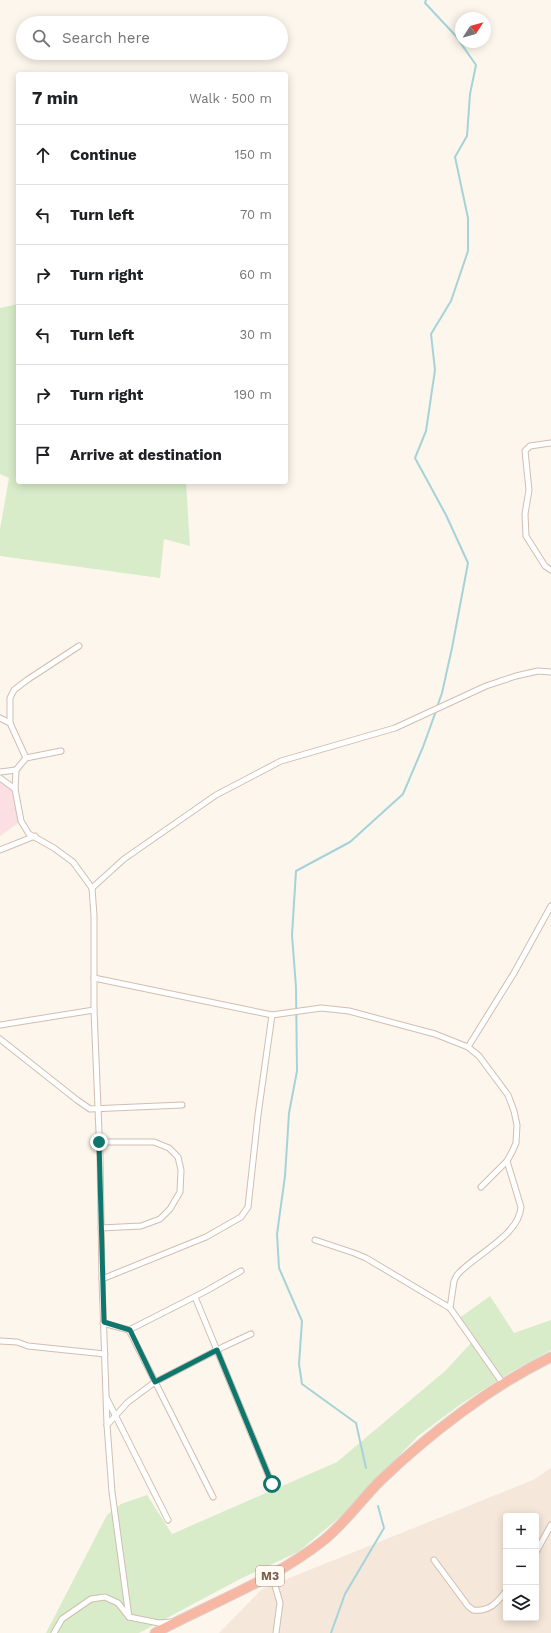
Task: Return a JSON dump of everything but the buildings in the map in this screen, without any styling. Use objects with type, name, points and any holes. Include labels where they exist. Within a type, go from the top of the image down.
[{"type":"highway","name":"M3","points":[[155,1633],[272,1575],[325,1539],[382,1480],[411,1453],[457,1416],[504,1384],[551,1357]]},
{"type":"street","points":[[551,443],[530,446],[525,451],[529,490],[524,520],[528,540],[545,566],[551,570]]},
{"type":"street","points":[[26,758],[10,723],[10,698],[14,690],[27,680],[79,646]]},
{"type":"street","points":[[92,888],[124,859],[216,795],[281,761],[395,728],[486,686],[510,678],[538,671],[551,672]]},
{"type":"street","points":[[0,718],[10,723]]},
{"type":"street","points":[[61,751],[26,758],[16,770],[15,788],[21,821],[29,834],[35,836],[74,862],[92,888],[94,916],[94,1010],[107,1425],[112,1492],[129,1617]]},
{"type":"street","points":[[0,772],[16,770]]},
{"type":"street","points":[[0,778],[15,788]]},
{"type":"street","points":[[0,850],[35,836]]},
{"type":"street","points":[[468,1047],[514,973],[551,906]]},
{"type":"street","points":[[94,978],[272,1015],[321,1008],[349,1011],[435,1034],[468,1047],[479,1056],[508,1095],[514,1111],[516,1124],[516,1143],[507,1161],[481,1187]]},
{"type":"street","points":[[0,1025],[94,1010]]},
{"type":"street","points":[[102,1279],[206,1237],[241,1217],[248,1207],[258,1115],[272,1015]]},
{"type":"street","points":[[0,1039],[90,1109],[182,1105]]},
{"type":"street","points":[[99,1142],[154,1142],[169,1148],[178,1157],[181,1170],[180,1192],[170,1209],[160,1218],[141,1226],[101,1228]]},
{"type":"street","points":[[450,1308],[454,1281],[457,1276],[510,1230],[520,1213],[521,1207],[507,1161]]},
{"type":"street","points":[[315,1240],[366,1258],[450,1308],[504,1384]]},
{"type":"street","points":[[104,1322],[130,1330],[195,1297],[241,1271]]},
{"type":"street","points":[[195,1297],[272,1484]]},
{"type":"street","points":[[130,1330],[213,1497]]},
{"type":"street","points":[[107,1425],[128,1402],[155,1382],[251,1334]]},
{"type":"street","points":[[0,1341],[17,1342],[28,1346],[105,1354]]},
{"type":"street","points":[[107,1398],[168,1520]]},
{"type":"street","points":[[538,1549],[551,1525]]},
{"type":"street","points":[[434,1560],[468,1606],[474,1610],[488,1609],[496,1603],[503,1595]]},
{"type":"street","points":[[272,1575],[280,1603],[276,1633]]},
{"type":"street","points":[[54,1633],[62,1619],[77,1607],[91,1599],[105,1597],[118,1603],[129,1617],[159,1623],[177,1621]]},
{"type":"shaded area","points":[[0,778],[15,789],[21,821],[0,836]]},
{"type":"shaded area","points":[[551,1468],[551,1633],[219,1633],[262,1589],[533,1480]]},
{"type":"green space","points":[[16,304],[16,484],[186,484],[190,546],[164,539],[160,578],[0,556],[0,529],[9,478],[0,474],[0,308]]},
{"type":"green space","points":[[490,1296],[514,1333],[551,1320],[551,1350],[511,1372],[461,1404],[418,1436],[340,1517],[298,1552],[240,1579],[139,1633],[46,1633],[107,1515],[121,1504],[147,1495],[172,1534],[337,1462],[445,1371],[473,1341],[458,1319]]},
{"type":"waterway","points":[[426,0],[425,3],[455,35],[476,65],[470,94],[467,136],[455,157],[468,218],[468,251],[451,301],[431,334],[435,370],[426,431],[415,458],[446,515],[468,563],[452,648],[442,693],[437,707]]},
{"type":"waterway","points":[[366,1468],[356,1423],[302,1384],[299,1364],[302,1321],[279,1268],[277,1234],[285,1176],[289,1113],[297,1071],[296,987],[292,935],[296,871],[350,842],[403,794],[423,747],[436,711]]},
{"type":"waterway","points":[[331,1633],[345,1594],[384,1528],[378,1506]]},
{"type":"route","points":[[99,1142],[101,1276],[104,1322],[115,1327],[130,1330],[155,1382],[217,1350],[272,1484]]}]
